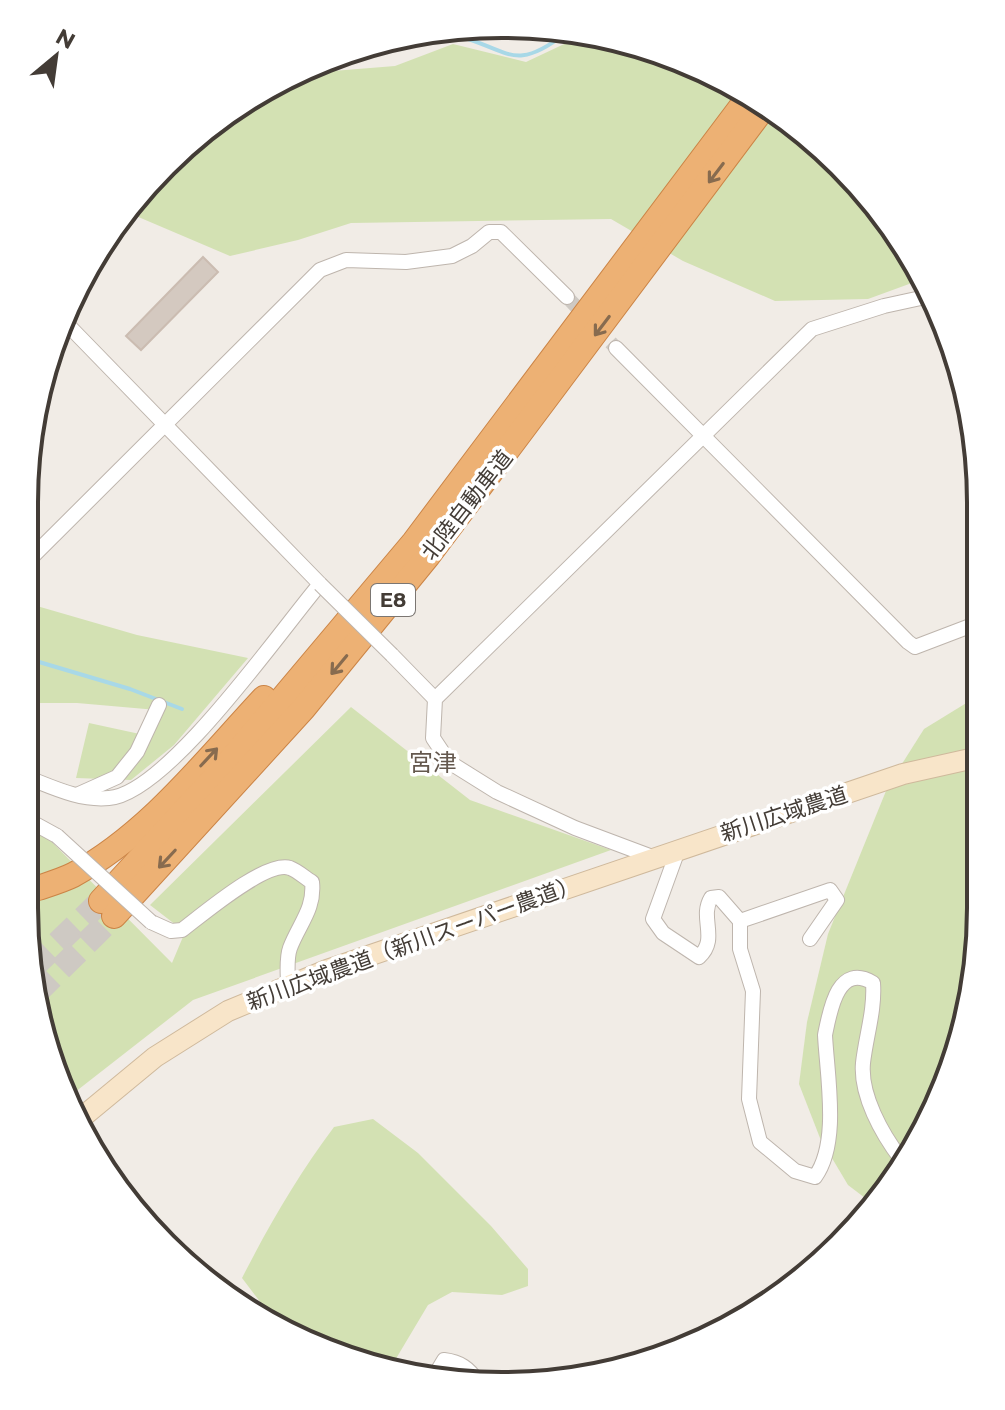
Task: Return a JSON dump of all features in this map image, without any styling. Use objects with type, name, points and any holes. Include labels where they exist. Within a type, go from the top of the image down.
[{"type":"highway","name":"北陸自動車道","points":[[743,105],[640,258],[484,484],[379,617],[264,753],[108,908],[346,626],[414,542],[548,364],[640,258],[758,114]]},
{"type":"highway","points":[[38,888],[71,876],[103,856],[163,807],[331,625],[548,364]]},
{"type":"street","points":[[38,551],[320,270],[346,260],[406,262],[452,256],[472,246],[489,232],[501,232],[567,297]]},
{"type":"street","points":[[655,858],[575,828],[497,792],[449,762],[433,738],[435,699],[812,329],[920,298]]},
{"type":"street","points":[[72,329],[435,699]]},
{"type":"street","points":[[616,348],[705,435],[889,626],[915,647],[967,627]]},
{"type":"street","points":[[38,781],[75,795],[110,799],[132,791],[160,770],[221,708],[320,584]]},
{"type":"street","points":[[75,795],[117,777],[137,752],[159,705]]},
{"type":"street","name":"新川広域農道","points":[[591,879],[903,774],[967,760]]},
{"type":"street","points":[[38,826],[57,836],[151,922],[171,931],[182,930],[255,878],[280,867],[292,868],[312,882],[314,897],[289,951],[288,986]]},
{"type":"street","points":[[678,850],[653,919],[663,933],[699,957],[707,950],[710,941],[705,909],[711,898],[719,897],[740,921],[740,949],[753,991],[749,1099],[760,1142],[795,1171],[815,1177],[823,1165],[829,1143],[825,1035],[842,984],[852,977],[863,977],[873,983],[875,999],[863,1063],[866,1093],[897,1153]]},
{"type":"street","name":"新川広域農道（新川スーパー農道）","points":[[86,1114],[155,1057],[228,1011],[288,986],[591,879]]},
{"type":"street","points":[[740,921],[830,890],[837,900],[810,939]]},
{"type":"street","points":[[439,1368],[444,1360],[456,1361],[471,1371]]},
{"type":"green space","points":[[567,43],[593,47],[680,73],[735,100],[785,134],[831,174],[889,244],[912,283],[868,299],[775,301],[683,261],[611,219],[351,223],[298,240],[230,256],[137,216],[174,174],[220,134],[270,100],[325,73],[395,66],[453,44],[526,62]]},
{"type":"green space","points":[[38,606],[137,635],[248,658],[174,745],[131,780],[76,778],[89,723],[149,736],[157,710],[38,703]]},
{"type":"green space","points":[[967,703],[967,908],[963,968],[951,1028],[932,1085],[905,1140],[865,1198],[848,1185],[820,1138],[799,1084],[807,1022],[828,934],[888,786],[924,729]]},
{"type":"green space","points":[[351,707],[470,800],[611,850],[193,1000],[76,1091],[54,1028],[42,968],[38,828],[172,963],[185,932],[150,905]]},
{"type":"green space","points":[[373,1119],[418,1153],[491,1226],[528,1269],[528,1286],[502,1295],[452,1292],[428,1305],[396,1359],[325,1337],[261,1303],[242,1278],[308,1163],[334,1127]]},
{"type":"building","points":[[203,257],[218,272],[141,350],[126,336]]},
{"type":"waterway","points":[[468,39],[511,55],[534,53],[554,41]]},
{"type":"waterway","points":[[38,662],[130,689],[182,709]]},
{"type":"tunnel","points":[[567,297],[616,348]]},
{"type":"tunnel","points":[[41,959],[101,901]]},
{"type":"tunnel","points":[[45,984],[114,916]]},
{"type":"district","name":"宮津","points":[[433,762]]}]
